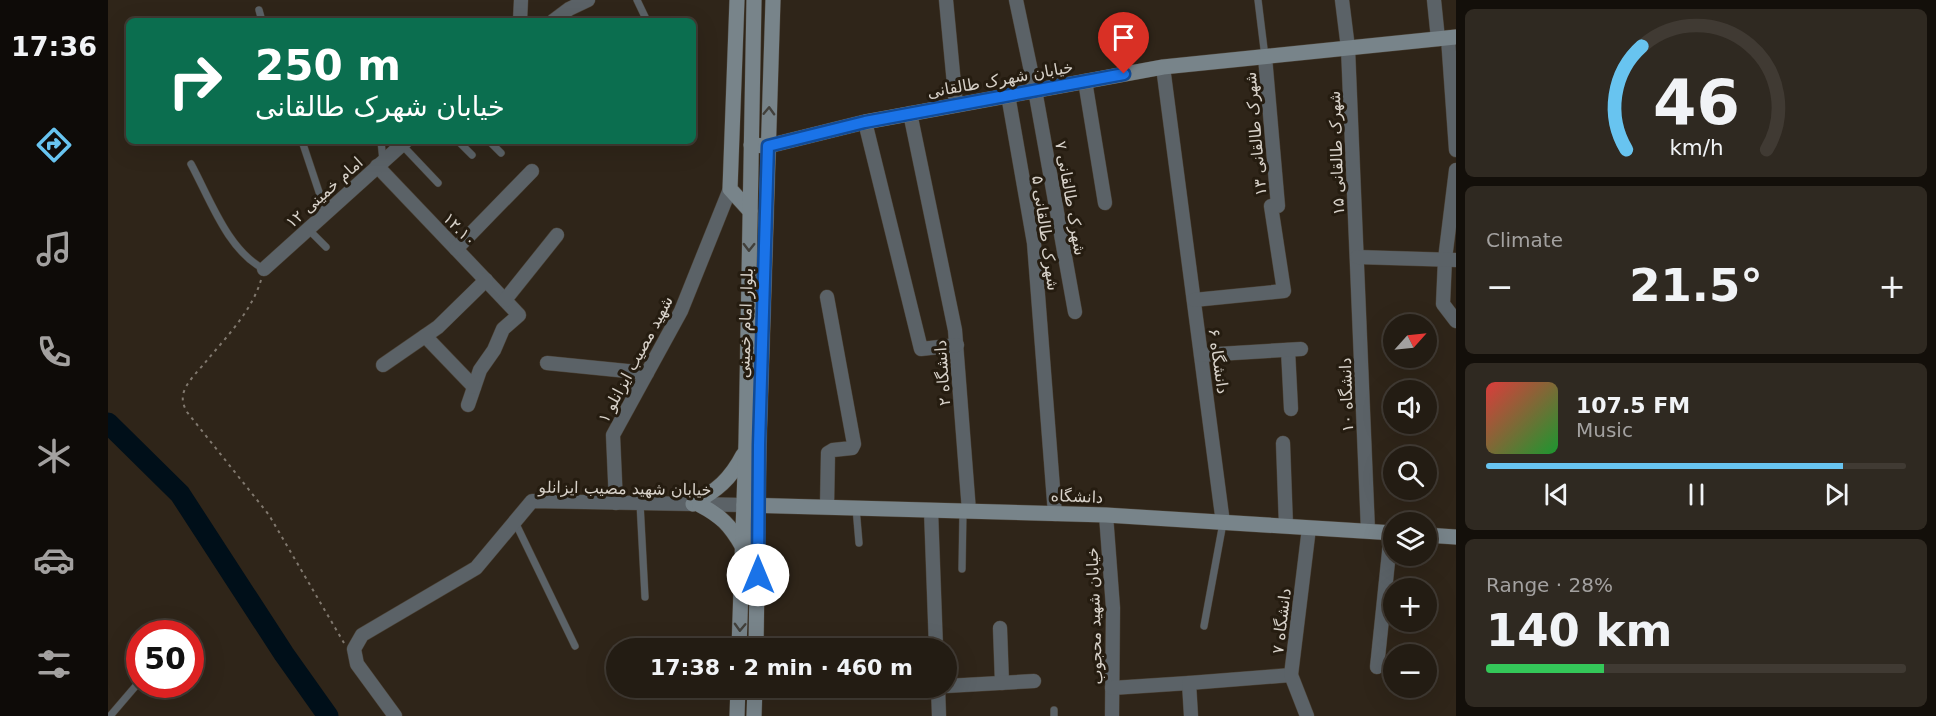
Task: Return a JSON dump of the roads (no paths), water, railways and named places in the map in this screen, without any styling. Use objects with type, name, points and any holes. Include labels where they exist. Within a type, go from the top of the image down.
[{"type":"main road","points":[[737,0],[730,189],[750,211]]},
{"type":"main road","name":"بلوار امام خمینی","points":[[754,0],[746,449],[751,505],[756,638]]},
{"type":"main road","name":"بلوار امام خمینی","points":[[739,638],[742,547],[751,505],[773,0]]},
{"type":"main road","name":"خیابان شهرک طالقانی","points":[[732,132],[768,146],[865,122],[1163,67],[1447,38]]},
{"type":"main road","points":[[696,504],[728,479],[746,449]]},
{"type":"main road","points":[[696,504],[718,514],[732,529],[742,547]]},
{"type":"main road","name":"دانشگاه","points":[[751,505],[1106,515],[1383,532]]},
{"type":"main road","points":[[1437,536],[1456,537]]},
{"type":"main road","points":[[737,716],[738,698]]},
{"type":"main road","points":[[754,716],[755,698]]},
{"type":"street","points":[[520,18],[521,0]]},
{"type":"street","points":[[557,18],[588,0]]},
{"type":"street","points":[[946,0],[956,105]]},
{"type":"street","name":"شهرک طالقانی ۷","points":[[1016,0],[1035,90],[1075,312]]},
{"type":"street","name":"شهرک طالقانی ۱۵","points":[[1342,0],[1348,48],[1357,257]]},
{"type":"street","points":[[1434,0],[1447,38],[1456,150]]},
{"type":"street","name":"شهرک طالقانی ۱۳","points":[[1194,300],[1284,291],[1271,206],[1278,206],[1265,57]]},
{"type":"street","name":"دانشگاه ۶","points":[[1163,67],[1223,523]]},
{"type":"street","points":[[1085,81],[1105,203]]},
{"type":"street","name":"شهرک طالقانی ۵","points":[[1008,95],[1034,243],[1055,514]]},
{"type":"street","name":"دانشگاه ۲","points":[[910,113],[956,330],[966,511]]},
{"type":"street","points":[[865,122],[921,349],[957,345]]},
{"type":"street","name":"امام خمینی ۱۲","points":[[264,269],[403,144]]},
{"type":"street","name":"۱۲.۱۰","points":[[380,163],[456,249],[519,315],[503,329],[494,350],[480,370],[474,387]]},
{"type":"street","points":[[1456,170],[1450,260],[1443,303],[1456,321]]},
{"type":"street","points":[[456,249],[532,171]]},
{"type":"street","name":"شهید مصیب ایزانلو ۱","points":[[616,503],[613,435],[681,311],[730,189]]},
{"type":"street","points":[[505,300],[557,235]]},
{"type":"street","points":[[1357,257],[1450,260]]},
{"type":"street","name":"دانشگاه ۱۰","points":[[1357,257],[1368,531]]},
{"type":"street","points":[[383,365],[438,327],[486,280]]},
{"type":"street","points":[[827,297],[854,444],[852,448],[833,450],[828,453],[827,507]]},
{"type":"street","points":[[425,336],[474,387],[468,405]]},
{"type":"street","points":[[1201,355],[1294,349],[1291,409]]},
{"type":"street","points":[[547,363],[647,373]]},
{"type":"street","points":[[1283,444],[1286,526]]},
{"type":"street","name":"خیابان شهید مصیب ایزانلو","points":[[395,716],[357,664],[354,649],[362,635],[476,568],[532,501],[751,505]]},
{"type":"street","points":[[931,510],[936,638]]},
{"type":"street","name":"خیابان شهید محجوب","points":[[1106,515],[1113,608],[1112,716]]},
{"type":"street","name":"دانشگاه ۷","points":[[1307,716],[1291,675],[1309,528]]},
{"type":"street","points":[[1377,667],[1388,566]]},
{"type":"street","points":[[1000,628],[1002,683]]},
{"type":"street","points":[[1112,687],[1291,675]]},
{"type":"street","points":[[957,685],[1034,681]]},
{"type":"street","points":[[1190,683],[1191,716]]},
{"type":"street","points":[[938,698],[939,716]]},
{"type":"lane","points":[[637,0],[646,18]]},
{"type":"lane","points":[[1258,0],[1265,57]]},
{"type":"lane","points":[[259,10],[261,18]]},
{"type":"lane","points":[[303,144],[326,213]]},
{"type":"lane","points":[[380,163],[381,144]]},
{"type":"lane","points":[[405,144],[438,183]]},
{"type":"lane","points":[[461,144],[472,155]]},
{"type":"lane","points":[[492,144],[501,153]]},
{"type":"lane","points":[[191,165],[233,242],[252,263],[264,269]]},
{"type":"lane","points":[[308,229],[326,247]]},
{"type":"lane","points":[[640,503],[645,597]]},
{"type":"lane","points":[[856,508],[859,543]]},
{"type":"lane","points":[[962,569],[966,511]]},
{"type":"lane","points":[[515,522],[575,646]]},
{"type":"lane","points":[[1204,626],[1223,523]]},
{"type":"lane","points":[[110,716],[126,698]]},
{"type":"waterway","points":[[108,423],[180,494],[284,654],[328,716]]}]
